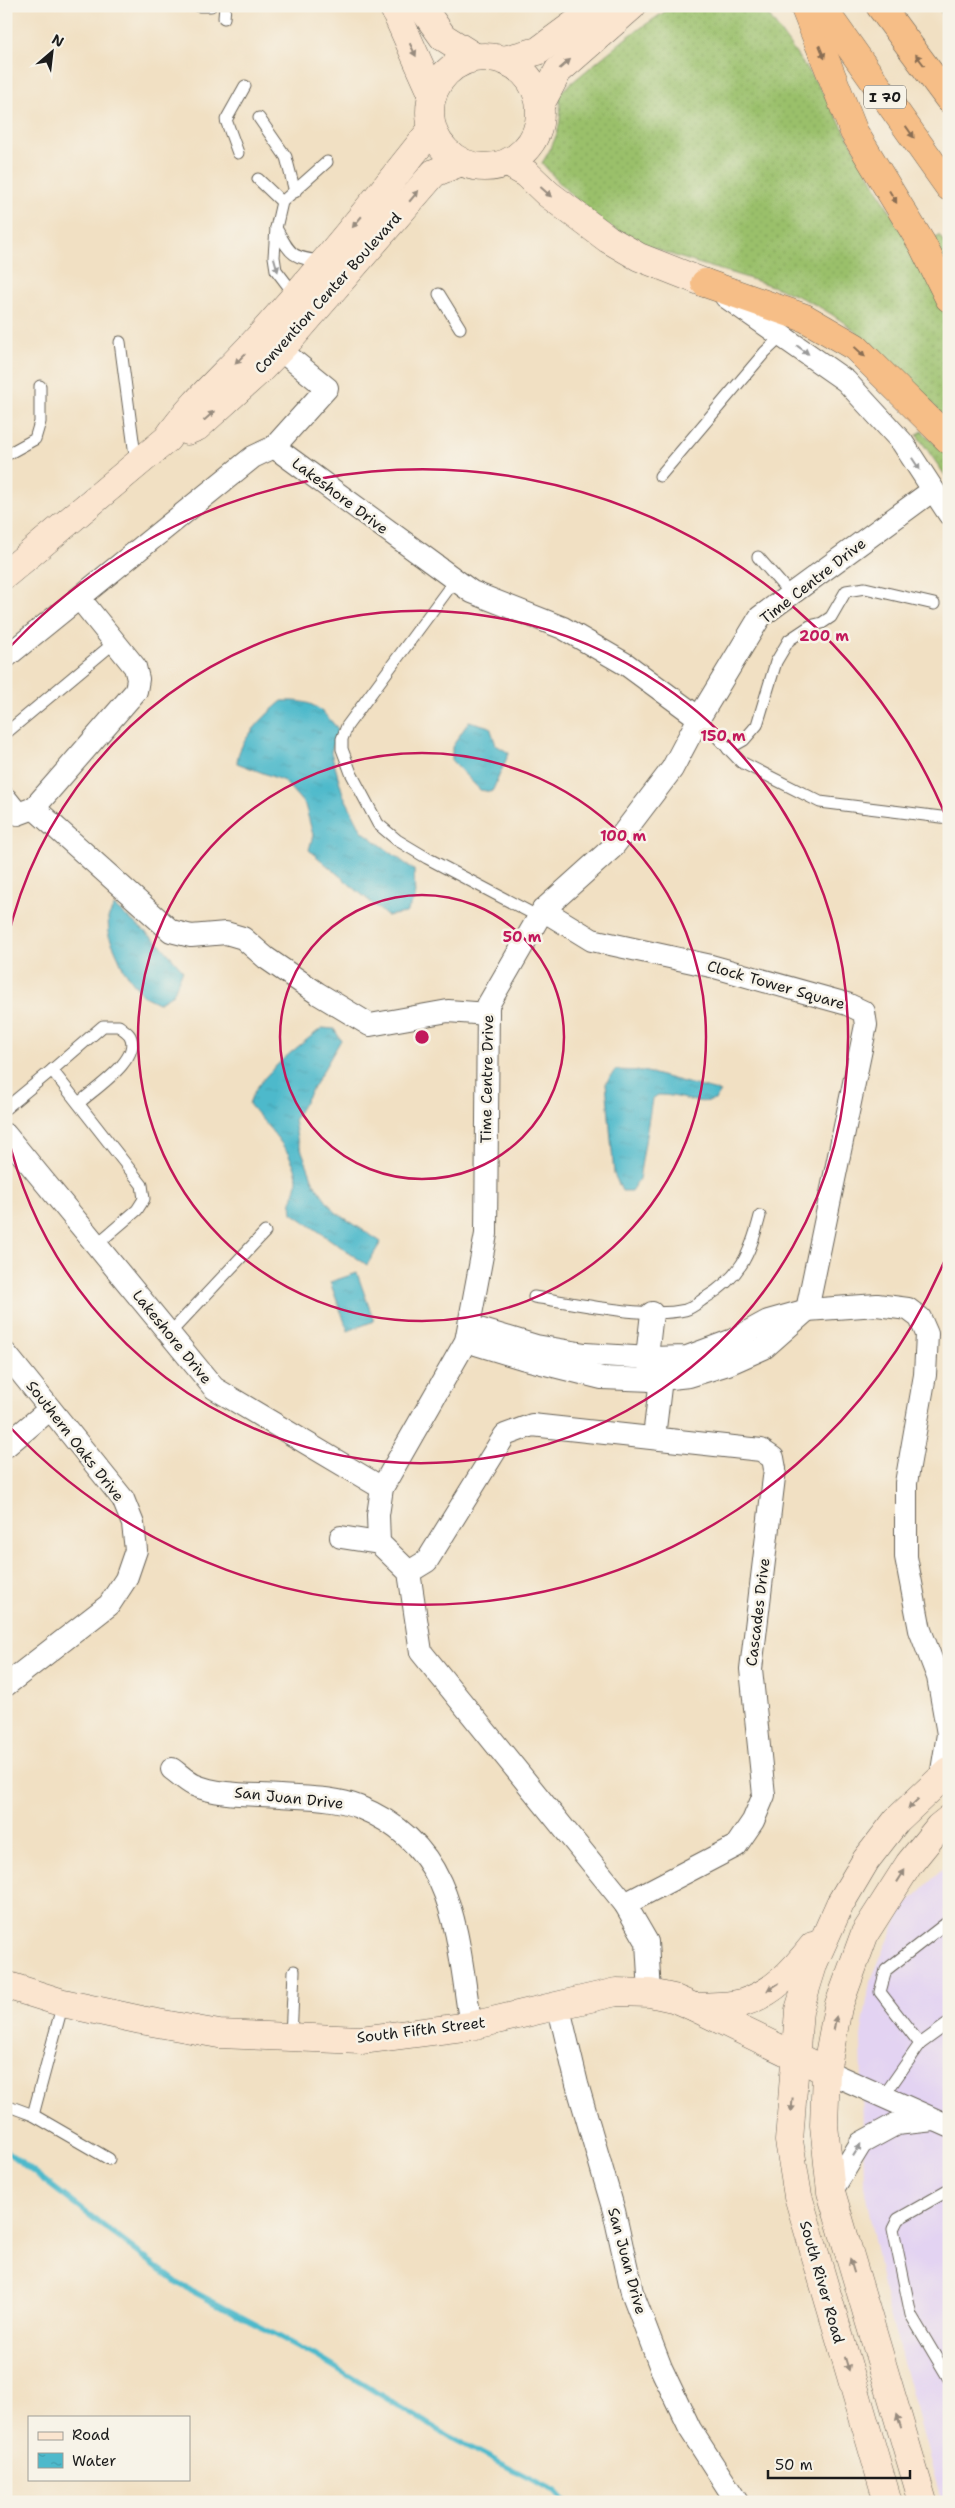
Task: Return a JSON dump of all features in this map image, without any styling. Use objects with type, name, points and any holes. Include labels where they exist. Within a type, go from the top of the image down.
[{"type":"highway","points":[[804,6],[854,132],[922,244],[949,298]]},
{"type":"highway","name":"I 70","points":[[821,6],[949,187]]},
{"type":"highway","points":[[880,6],[949,99]]},
{"type":"highway","points":[[704,282],[806,318],[855,347],[949,440]]},
{"type":"street","points":[[393,6],[432,93]]},
{"type":"street","points":[[421,6],[443,37],[475,57]]},
{"type":"street","points":[[504,60],[538,51],[599,6]]},
{"type":"street","points":[[540,105],[558,71],[632,6]]},
{"type":"street","points":[[475,57],[504,60],[517,67],[528,77],[536,90],[540,105],[540,122],[534,139],[522,153],[508,163],[492,168],[476,167],[461,162],[448,154],[438,143],[432,129],[429,111],[432,93],[438,80],[448,70],[461,62],[475,57]]},
{"type":"street","name":"Convention Center Boulevard","points":[[271,342],[296,296],[432,129]]},
{"type":"street","name":"Convention Center Boulevard","points":[[6,574],[167,439],[184,414],[271,342],[434,174],[461,162]]},
{"type":"street","points":[[508,163],[527,174],[548,194],[608,239],[639,257],[704,282],[846,381],[902,442],[949,514]]},
{"type":"street","points":[[6,657],[252,458],[274,447],[327,388],[271,342]]},
{"type":"street","name":"Lakeshore Drive","points":[[274,447],[472,592],[563,628],[619,660],[700,718]]},
{"type":"street","name":"Time Centre Drive","points":[[379,1543],[378,1515],[382,1488],[467,1333],[486,1234],[488,1004],[541,913],[612,848],[672,769],[760,617],[933,490]]},
{"type":"street","points":[[6,799],[18,814],[34,808],[136,691],[138,679],[136,667],[80,599]]},
{"type":"street","points":[[34,808],[171,931],[191,936],[226,933],[243,938],[266,958],[302,983],[370,1026],[448,1011],[488,1014]]},
{"type":"street","name":"Clock Tower Square","points":[[541,913],[592,940],[711,966],[847,1004],[864,1012],[866,1026],[807,1310]]},
{"type":"street","name":"Lakeshore Drive","points":[[6,1136],[214,1388],[382,1488]]},
{"type":"street","points":[[467,1333],[585,1354],[650,1358],[687,1357],[733,1340],[768,1322],[807,1310],[877,1305],[908,1309],[920,1318],[927,1334],[925,1375],[906,1483],[906,1557],[920,1630],[943,1680],[948,1734],[945,1774],[897,1820],[866,1860],[830,1927],[814,1962],[799,2010],[796,2056]]},
{"type":"street","points":[[467,1333],[522,1358],[602,1378],[652,1380],[689,1376],[735,1361],[764,1348],[807,1310]]},
{"type":"street","points":[[652,1313],[648,1348],[652,1380],[660,1386],[654,1437]]},
{"type":"street","name":"Southern Oaks Drive","points":[[6,1354],[123,1499],[133,1524],[136,1550],[126,1579],[109,1605],[6,1685]]},
{"type":"street","points":[[6,1446],[50,1409]]},
{"type":"street","name":"Cascades Drive","points":[[409,1572],[427,1561],[505,1435],[532,1425],[761,1450],[773,1458],[775,1470],[751,1668],[764,1795],[753,1822],[736,1846],[625,1904]]},
{"type":"street","points":[[341,1537],[379,1543],[409,1572],[420,1652],[625,1904],[647,1942],[650,1993]]},
{"type":"street","name":"San Juan Drive","points":[[172,1769],[194,1785],[218,1791],[331,1800],[349,1804],[397,1828],[430,1862],[447,1892],[453,1914],[471,2026]]},
{"type":"street","points":[[923,2502],[831,2192],[824,2125],[826,2071],[838,2007],[865,1933],[908,1864],[939,1827],[949,1820]]},
{"type":"street","points":[[694,2007],[741,2003],[768,1991],[786,1979],[830,1927]]},
{"type":"street","name":"South Fifth Street","points":[[6,1985],[63,2003],[219,2034],[360,2040],[471,2026],[558,2004],[616,1992],[650,1993],[673,1998],[694,2007],[826,2071]]},
{"type":"street","name":"San Juan Drive","points":[[558,2004],[577,2084],[614,2211],[632,2292],[661,2368],[690,2429],[737,2502]]},
{"type":"street","name":"South River Road","points":[[796,2056],[789,2141],[798,2196],[888,2502]]},
{"type":"street","points":[[826,2071],[941,2123]]},
{"type":"street","points":[[831,2192],[861,2142],[896,2124],[941,2123]]},
{"type":"lane","points":[[199,6],[211,6]]},
{"type":"lane","points":[[238,153],[226,120],[244,86]]},
{"type":"lane","points":[[259,118],[286,157],[295,192]]},
{"type":"lane","points":[[296,296],[276,270],[274,257],[276,228],[282,202],[327,162]]},
{"type":"lane","points":[[258,179],[282,202]]},
{"type":"lane","points":[[276,228],[290,253],[305,259],[324,261]]},
{"type":"lane","points":[[439,294],[460,328]]},
{"type":"lane","points":[[660,476],[765,352],[783,336]]},
{"type":"lane","points":[[120,342],[136,464]]},
{"type":"lane","points":[[6,455],[35,439],[40,422],[40,386]]},
{"type":"lane","points":[[758,558],[791,595]]},
{"type":"lane","points":[[454,580],[347,726],[342,739],[342,749],[351,773],[378,824],[397,840],[541,913]]},
{"type":"lane","points":[[728,749],[744,740],[757,725],[776,662],[789,640],[810,626],[822,623],[831,617],[846,591],[865,588],[934,604]]},
{"type":"lane","points":[[6,733],[115,642]]},
{"type":"lane","points":[[700,718],[741,762],[820,802],[949,818]]},
{"type":"lane","points":[[6,1108],[103,1026],[119,1026],[130,1036],[133,1050],[128,1060],[79,1103]]},
{"type":"lane","points":[[52,1070],[142,1185],[144,1199],[137,1210],[96,1245]]},
{"type":"lane","points":[[534,1297],[652,1313],[686,1309],[722,1288],[744,1262],[760,1216]]},
{"type":"lane","points":[[169,1334],[265,1232]]},
{"type":"lane","points":[[920,2044],[880,1992],[886,1970],[949,1922]]},
{"type":"lane","points":[[291,2037],[294,1971]]},
{"type":"lane","points":[[33,2115],[63,2003]]},
{"type":"lane","points":[[882,2097],[920,2044],[949,2023]]},
{"type":"lane","points":[[6,2105],[33,2115],[109,2159]]},
{"type":"lane","points":[[949,2190],[898,2219],[893,2228],[911,2315],[949,2379]]},
{"type":"shaded area","points":[[949,1863],[949,2502],[945,2502],[941,2500],[884,2293],[864,2185],[861,2037],[870,1982],[902,1909]]},
{"type":"green space","points":[[673,6],[762,6],[821,89],[949,316],[949,421],[868,341],[831,314],[786,291],[678,257],[626,235],[602,221],[585,208],[542,163],[558,130],[560,104],[558,94],[626,38]]},
{"type":"green space","points":[[937,6],[949,6],[949,23]]},
{"type":"green space","points":[[939,235],[949,249],[949,271],[933,240]]},
{"type":"green space","points":[[922,431],[949,457],[949,481],[917,435]]},
{"type":"water","points":[[282,701],[308,703],[314,706],[338,729],[331,752],[343,794],[362,831],[414,870],[415,898],[406,913],[387,916],[309,850],[313,835],[305,805],[284,781],[237,763],[238,755],[247,738],[268,713]]},
{"type":"water","points":[[469,721],[490,727],[496,745],[509,753],[492,792],[480,790],[452,761],[452,747]]},
{"type":"water","points":[[114,906],[159,943],[183,970],[173,994],[158,1003],[142,995],[124,970],[109,936],[108,918]]},
{"type":"water","points":[[322,1028],[334,1029],[341,1040],[294,1120],[297,1138],[314,1183],[334,1211],[381,1242],[367,1265],[292,1213],[291,1208],[297,1184],[295,1169],[278,1139],[249,1104],[260,1083],[269,1073],[291,1052]]},
{"type":"water","points":[[615,1070],[643,1071],[721,1092],[715,1100],[701,1102],[665,1095],[658,1095],[652,1099],[639,1179],[631,1191],[622,1191],[614,1174],[606,1083]]},
{"type":"water","points":[[357,1273],[374,1321],[348,1331],[330,1282]]},
{"type":"waterway","points":[[6,2151],[179,2284],[316,2356],[450,2437],[556,2492],[565,2502]]}]
